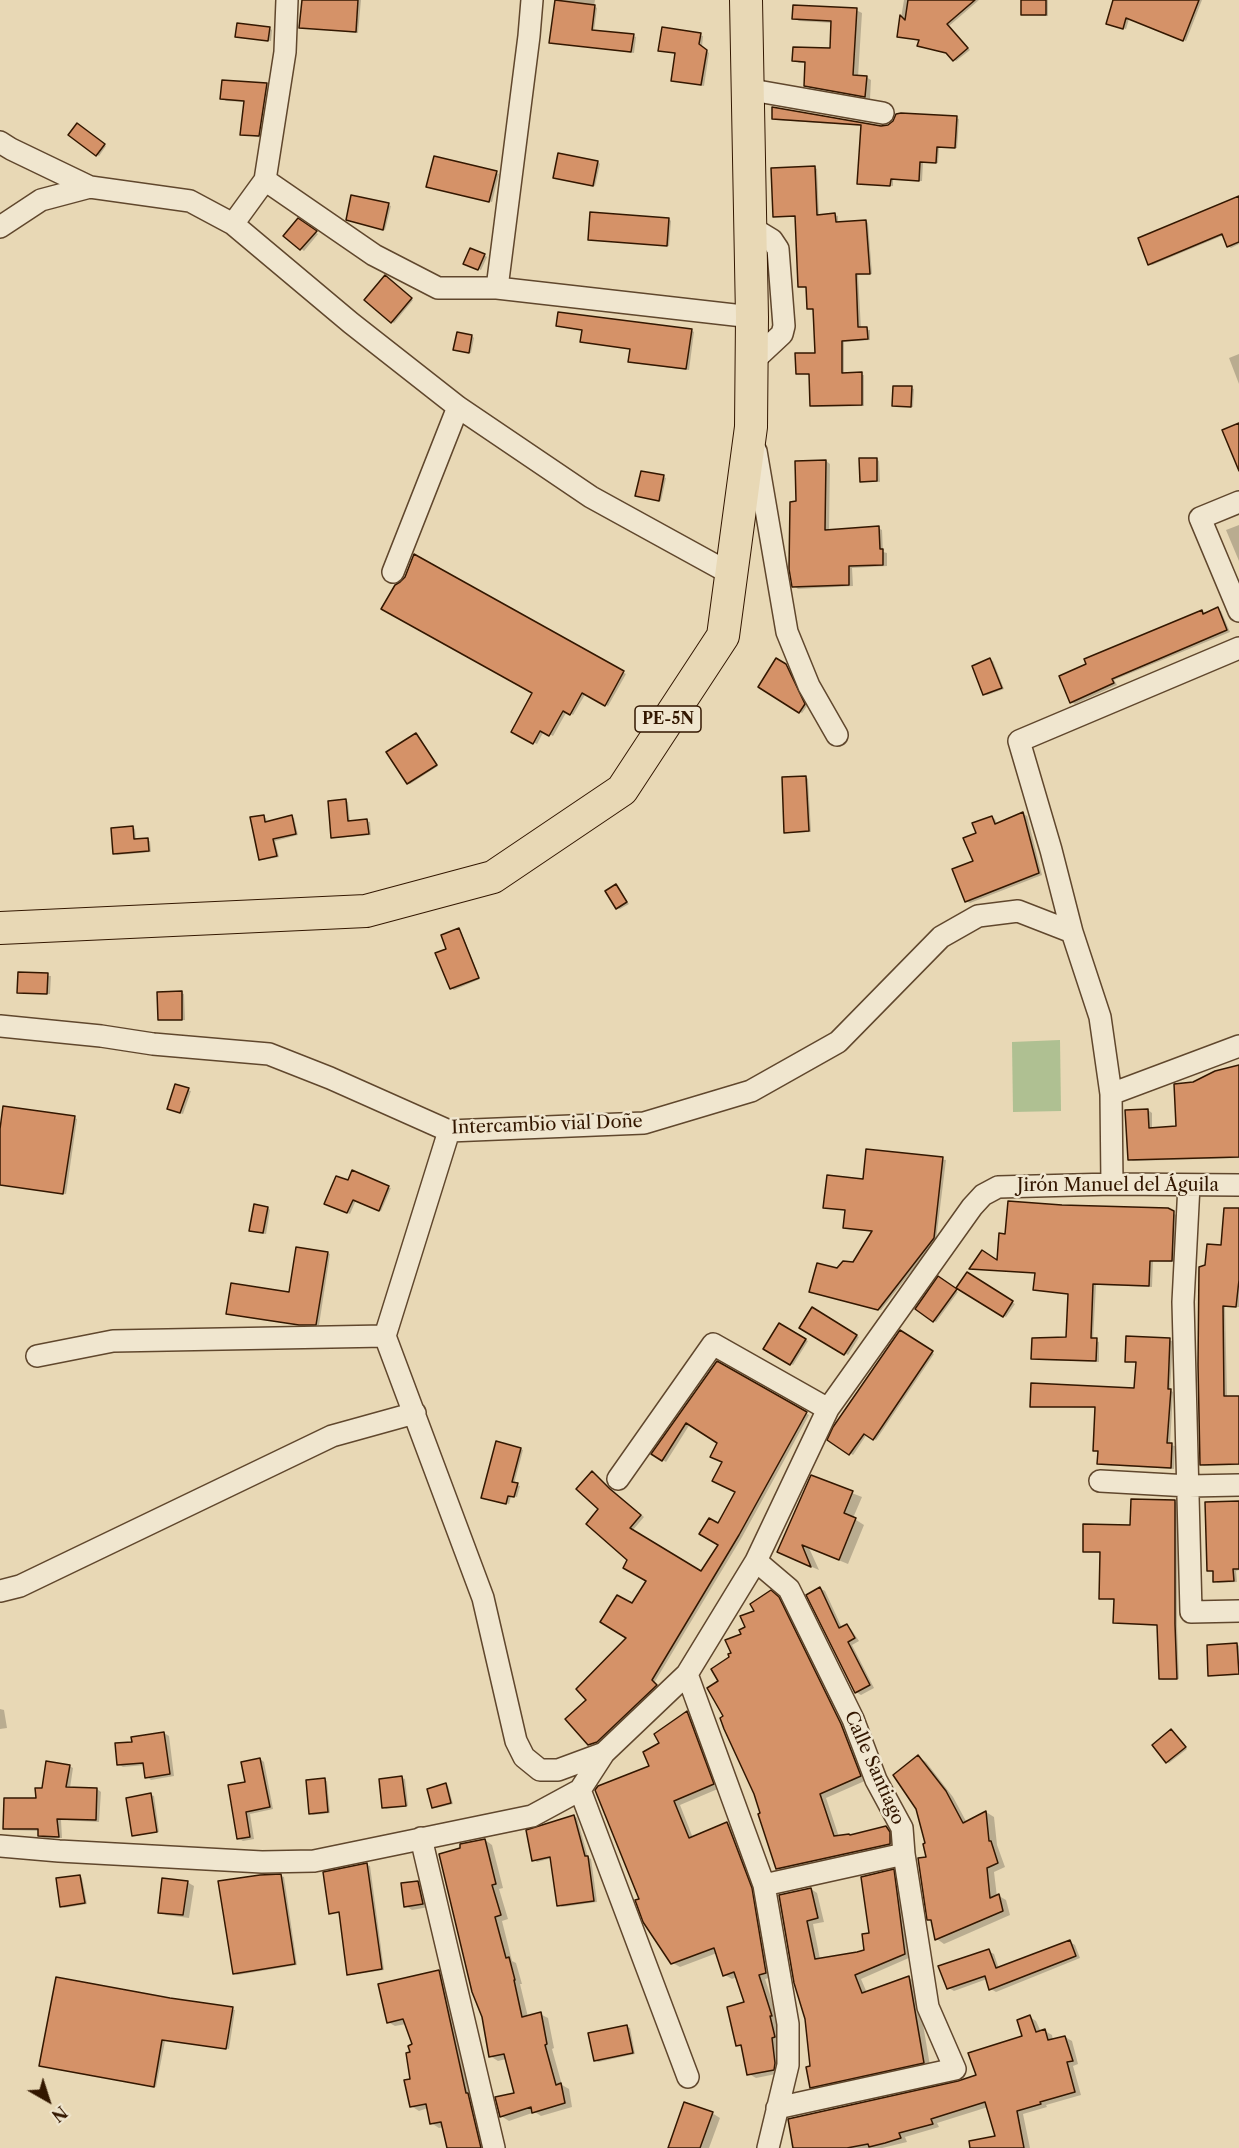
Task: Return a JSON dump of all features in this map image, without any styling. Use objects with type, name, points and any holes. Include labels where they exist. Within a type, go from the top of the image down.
[{"type":"highway","name":"PE-5N","points":[[0,928],[366,911],[493,877],[622,790],[723,636],[752,427],[746,0]]},
{"type":"street","points":[[233,224],[265,180],[285,52],[287,0]]},
{"type":"street","points":[[497,288],[528,48],[532,0]]},
{"type":"street","points":[[747,89],[884,113]]},
{"type":"street","points":[[0,142],[90,187],[190,201],[233,224],[351,323],[458,407],[591,497],[731,574]]},
{"type":"street","points":[[265,180],[374,255],[438,288],[497,288],[752,317]]},
{"type":"street","points":[[0,227],[41,200],[90,187]]},
{"type":"street","points":[[749,226],[772,240],[778,249],[784,326],[782,334],[752,362]]},
{"type":"street","points":[[393,572],[458,407]]},
{"type":"street","points":[[752,427],[787,632],[809,686],[837,735]]},
{"type":"street","points":[[1239,502],[1200,518],[1239,611]]},
{"type":"street","points":[[1112,1184],[1112,1094],[1100,1017],[1072,932],[1052,850],[1019,741],[1239,648]]},
{"type":"street","name":"Intercambio vial Doñe","points":[[0,1026],[101,1036],[153,1044],[269,1054],[330,1078],[449,1131],[644,1123],[750,1091],[838,1042],[941,937],[978,916],[1018,911],[1072,932]]},
{"type":"street","points":[[1112,1094],[1239,1046]]},
{"type":"street","points":[[449,1131],[385,1336],[483,1598],[516,1741],[524,1757],[540,1770],[558,1770],[604,1753]]},
{"type":"street","name":"Jirón Manuel del Águila","points":[[828,1408],[972,1207],[983,1195],[998,1187],[1112,1184],[1239,1185]]},
{"type":"street","points":[[1189,1185],[1183,1302],[1191,1612],[1239,1611]]},
{"type":"street","points":[[37,1356],[113,1341],[385,1336]]},
{"type":"street","points":[[0,1846],[262,1862],[314,1861],[532,1816],[580,1790],[604,1753],[687,1674],[756,1561],[828,1408],[713,1344],[618,1479]]},
{"type":"street","points":[[0,1591],[21,1586],[332,1436],[415,1413]]},
{"type":"street","points":[[1100,1481],[1189,1486],[1239,1485]]},
{"type":"street","name":"Calle Santiago","points":[[756,1561],[789,1589],[853,1719],[876,1780],[902,1828],[928,2007],[955,2069],[777,2108]]},
{"type":"street","points":[[687,1674],[764,1885],[788,2024],[788,2065],[768,2148]]},
{"type":"street","points":[[580,1790],[688,2077]]},
{"type":"street","points":[[421,1838],[494,2148]]},
{"type":"street","points":[[764,1885],[904,1854]]},
{"type":"green space","points":[[1060,1040],[1061,1111],[1013,1112],[1012,1042]]},
{"type":"building","points":[[302,0],[358,0],[356,32],[299,28]]},
{"type":"building","points":[[555,0],[595,5],[592,30],[634,34],[631,52],[549,43]]},
{"type":"building","points":[[908,0],[975,0],[947,24],[968,48],[953,61],[946,53],[917,46],[919,40],[897,37],[900,15],[905,20]]},
{"type":"building","points":[[1021,0],[1046,0],[1046,15],[1021,15]]},
{"type":"building","points":[[1113,0],[1199,0],[1183,41],[1126,18],[1123,29],[1106,24]]},
{"type":"building","points":[[793,5],[857,8],[853,75],[867,76],[865,97],[804,86],[805,62],[792,61],[793,47],[830,48],[831,21],[792,19]]},
{"type":"building","points":[[237,23],[270,27],[268,41],[235,37]]},
{"type":"building","points":[[662,27],[701,33],[699,44],[707,50],[701,85],[671,81],[675,53],[658,51]]},
{"type":"building","points":[[222,80],[267,83],[259,136],[240,135],[244,101],[220,99]]},
{"type":"building","points":[[772,107],[881,126],[888,125],[896,114],[901,113],[957,116],[955,148],[937,147],[936,163],[920,162],[919,181],[891,179],[890,186],[857,184],[861,125],[772,119]]},
{"type":"building","points":[[77,123],[105,144],[96,156],[68,135]]},
{"type":"building","points":[[558,153],[598,161],[593,186],[553,178]]},
{"type":"building","points":[[434,156],[497,171],[489,202],[426,187]]},
{"type":"building","points":[[815,166],[817,215],[835,213],[836,222],[866,220],[870,274],[856,274],[858,327],[867,327],[868,339],[842,341],[842,373],[862,372],[862,405],[810,406],[809,374],[796,374],[795,353],[815,353],[813,309],[807,309],[806,287],[798,287],[795,216],[773,217],[771,168]]},
{"type":"building","points":[[351,195],[389,203],[383,230],[346,220]]},
{"type":"building","points":[[1239,196],[1239,242],[1227,247],[1222,234],[1148,265],[1138,238]]},
{"type":"building","points":[[590,212],[669,218],[667,246],[588,240]]},
{"type":"building","points":[[298,218],[317,231],[300,250],[283,236]]},
{"type":"building","points":[[470,248],[485,254],[478,270],[463,264]]},
{"type":"building","points":[[385,275],[412,298],[391,323],[364,300]]},
{"type":"building","points":[[558,312],[692,329],[686,369],[628,362],[630,349],[580,342],[582,330],[556,326]]},
{"type":"building","points":[[457,332],[472,335],[469,353],[453,350]]},
{"type":"building","points":[[893,386],[912,386],[911,407],[892,406]]},
{"type":"building","points":[[1239,423],[1239,471],[1222,430]]},
{"type":"building","points":[[859,458],[877,458],[877,481],[860,482]]},
{"type":"building","points":[[826,460],[825,530],[879,526],[883,565],[849,566],[849,585],[792,587],[789,569],[790,502],[796,501],[795,461]]},
{"type":"building","points":[[641,471],[664,475],[659,501],[635,496]]},
{"type":"building","points":[[414,554],[624,671],[605,706],[582,693],[570,715],[563,711],[549,736],[540,731],[533,744],[511,732],[532,693],[381,609],[395,585],[405,577]]},
{"type":"building","points":[[1218,607],[1227,630],[1112,679],[1114,683],[1070,703],[1059,676],[1086,664],[1084,659],[1202,610],[1203,614]]},
{"type":"building","points":[[776,658],[786,664],[805,704],[799,713],[758,687]]},
{"type":"building","points":[[990,658],[1002,688],[983,695],[972,666]]},
{"type":"building","points":[[416,733],[437,765],[407,784],[386,752]]},
{"type":"building","points":[[806,776],[809,831],[784,833],[782,777]]},
{"type":"building","points":[[346,799],[348,821],[367,819],[369,834],[331,838],[328,801]]},
{"type":"building","points":[[1023,812],[1039,873],[965,902],[952,869],[973,861],[963,838],[976,833],[972,823],[992,816],[995,824]]},
{"type":"building","points":[[264,815],[265,822],[292,815],[296,834],[273,839],[277,856],[259,860],[250,817]]},
{"type":"building","points":[[133,826],[134,839],[148,838],[149,851],[113,854],[111,828]]},
{"type":"building","points":[[616,884],[627,902],[616,909],[605,891]]},
{"type":"building","points":[[459,928],[479,978],[450,989],[435,953],[446,949],[441,935]]},
{"type":"building","points":[[18,972],[48,973],[47,994],[17,993]]},
{"type":"building","points":[[182,991],[182,1020],[158,1020],[157,992]]},
{"type":"building","points":[[1239,1065],[1239,1157],[1128,1160],[1125,1110],[1148,1109],[1149,1128],[1176,1126],[1174,1084],[1193,1082],[1215,1071]]},
{"type":"building","points":[[175,1084],[189,1088],[180,1113],[167,1109]]},
{"type":"building","points":[[3,1106],[75,1116],[63,1194],[0,1185],[0,1129]]},
{"type":"building","points":[[866,1149],[943,1157],[934,1238],[878,1310],[809,1292],[817,1263],[837,1268],[843,1261],[853,1262],[872,1231],[843,1228],[845,1210],[823,1208],[827,1175],[863,1179]]},
{"type":"building","points":[[352,1170],[389,1186],[379,1211],[353,1200],[347,1213],[324,1204],[336,1176],[348,1180]]},
{"type":"building","points":[[1008,1201],[1168,1208],[1174,1211],[1172,1261],[1150,1261],[1149,1286],[1093,1284],[1091,1338],[1097,1338],[1096,1361],[1031,1359],[1032,1338],[1066,1337],[1068,1294],[1033,1290],[1035,1273],[969,1269],[982,1250],[997,1260],[999,1233],[1005,1234]]},
{"type":"building","points":[[254,1204],[268,1207],[263,1233],[249,1231]]},
{"type":"building","points":[[1224,1208],[1239,1208],[1239,1280],[1236,1307],[1223,1306],[1224,1396],[1239,1396],[1239,1464],[1200,1465],[1199,1267],[1205,1265],[1207,1244],[1221,1245]]},
{"type":"building","points":[[296,1247],[328,1252],[316,1325],[299,1325],[226,1314],[231,1283],[289,1292]]},
{"type":"building","points":[[967,1272],[1013,1301],[1003,1317],[956,1288]]},
{"type":"building","points":[[938,1276],[957,1289],[933,1322],[915,1309]]},
{"type":"building","points":[[812,1307],[857,1335],[844,1355],[799,1328]]},
{"type":"building","points":[[779,1323],[806,1339],[790,1365],[763,1349]]},
{"type":"building","points":[[900,1330],[933,1351],[873,1440],[864,1434],[849,1455],[827,1440],[833,1427]]},
{"type":"building","points":[[1126,1336],[1170,1338],[1168,1389],[1171,1389],[1167,1443],[1172,1443],[1171,1468],[1097,1464],[1098,1451],[1093,1451],[1095,1407],[1030,1407],[1031,1383],[1134,1388],[1136,1362],[1125,1362]]},
{"type":"building","points":[[717,1361],[807,1412],[739,1535],[652,1680],[657,1685],[597,1742],[588,1745],[565,1719],[586,1700],[576,1689],[626,1638],[600,1622],[617,1595],[632,1603],[646,1581],[623,1568],[627,1560],[586,1524],[598,1509],[576,1489],[592,1471],[641,1515],[630,1528],[701,1571],[718,1545],[699,1534],[709,1518],[718,1523],[735,1492],[712,1481],[722,1462],[710,1457],[717,1443],[686,1423],[662,1461],[651,1454]]},
{"type":"building","points":[[496,1441],[521,1448],[512,1482],[518,1483],[514,1497],[508,1496],[506,1504],[481,1498]]},
{"type":"building","points":[[811,1475],[853,1491],[844,1513],[856,1518],[839,1560],[802,1545],[811,1567],[777,1552]]},
{"type":"building","points":[[1131,1499],[1175,1500],[1177,1679],[1159,1679],[1157,1625],[1113,1623],[1114,1599],[1099,1599],[1100,1552],[1083,1552],[1083,1524],[1130,1525]]},
{"type":"building","points":[[1239,1501],[1239,1569],[1233,1569],[1234,1581],[1213,1582],[1213,1571],[1207,1571],[1205,1502]]},
{"type":"building","points":[[820,1587],[839,1628],[847,1624],[855,1638],[848,1642],[870,1685],[855,1693],[806,1595]]},
{"type":"building","points":[[771,1590],[779,1597],[841,1724],[861,1776],[820,1794],[834,1836],[850,1835],[886,1826],[890,1832],[890,1844],[776,1869],[754,1794],[724,1729],[720,1718],[723,1716],[707,1688],[718,1681],[711,1669],[729,1657],[728,1654],[731,1653],[725,1640],[741,1634],[739,1630],[745,1627],[740,1616],[754,1611],[750,1604]]},
{"type":"building","points":[[1237,1643],[1239,1674],[1208,1676],[1207,1645]]},
{"type":"building","points":[[687,1711],[714,1784],[674,1801],[689,1838],[727,1822],[752,1888],[766,1973],[759,1975],[772,2016],[770,2016],[775,2037],[772,2038],[774,2070],[747,2075],[741,2045],[736,2046],[727,2007],[744,2002],[734,1972],[723,1976],[714,1948],[671,1964],[643,1922],[635,1900],[639,1899],[595,1790],[598,1786],[649,1766],[643,1752],[659,1743],[654,1734]]},
{"type":"building","points":[[1171,1729],[1186,1747],[1166,1763],[1152,1745]]},
{"type":"building","points":[[164,1732],[170,1774],[145,1778],[143,1763],[117,1765],[115,1743],[132,1742],[131,1737]]},
{"type":"building","points":[[918,1755],[946,1791],[963,1823],[986,1811],[989,1841],[991,1841],[998,1863],[987,1868],[990,1898],[999,1894],[1003,1911],[935,1940],[931,1920],[927,1920],[918,1858],[926,1857],[923,1844],[925,1843],[916,1809],[893,1775]]},
{"type":"building","points":[[260,1758],[270,1807],[246,1812],[250,1837],[237,1839],[228,1785],[245,1782],[241,1762]]},
{"type":"building","points":[[46,1761],[70,1765],[66,1787],[97,1788],[96,1820],[57,1819],[59,1837],[38,1836],[38,1829],[3,1829],[4,1798],[36,1798],[35,1788],[42,1788]]},
{"type":"building","points":[[402,1776],[406,1806],[382,1808],[379,1779]]},
{"type":"building","points":[[325,1778],[328,1812],[309,1814],[306,1780]]},
{"type":"building","points":[[446,1783],[451,1803],[432,1808],[427,1789]]},
{"type":"building","points":[[151,1793],[157,1832],[132,1836],[126,1798]]},
{"type":"building","points":[[574,1815],[585,1856],[588,1856],[594,1901],[557,1906],[550,1857],[532,1861],[526,1830]]},
{"type":"building","points":[[485,1839],[496,1884],[492,1885],[501,1915],[495,1917],[506,1958],[509,1957],[522,2017],[541,2012],[547,2044],[545,2045],[556,2085],[561,2083],[565,2103],[532,2113],[531,2107],[500,2117],[495,2097],[514,2093],[504,2054],[489,2057],[482,2017],[472,1992],[439,1854],[460,1848],[460,1844]]},
{"type":"building","points":[[367,1863],[382,1969],[347,1975],[339,1912],[329,1914],[323,1872]]},
{"type":"building","points":[[894,1869],[905,1954],[855,1975],[862,1993],[909,1976],[924,2063],[810,2088],[806,2067],[810,2066],[805,2019],[794,1983],[779,1895],[811,1888],[818,1918],[807,1921],[815,1959],[857,1952],[864,1950],[862,1934],[869,1933],[861,1877]]},
{"type":"building","points":[[281,1874],[295,1964],[233,1974],[218,1881]]},
{"type":"building","points":[[80,1875],[85,1903],[60,1907],[56,1878]]},
{"type":"building","points":[[162,1878],[188,1881],[183,1915],[158,1913]]},
{"type":"building","points":[[418,1881],[423,1904],[404,1907],[401,1883]]},
{"type":"building","points":[[1070,1940],[1076,1956],[989,1990],[985,1976],[947,1989],[938,1966],[989,1949],[996,1968]]},
{"type":"building","points":[[439,1970],[466,2093],[468,2093],[481,2148],[447,2148],[441,2122],[430,2124],[426,2104],[410,2107],[404,2080],[410,2079],[406,2053],[410,2052],[408,2046],[412,2044],[403,2019],[387,2023],[378,1984]]},
{"type":"building","points":[[56,1977],[233,2007],[226,2049],[162,2040],[154,2087],[39,2066]]},
{"type":"building","points":[[1030,2015],[1036,2032],[1045,2029],[1048,2040],[1065,2036],[1073,2061],[1067,2062],[1075,2092],[1017,2111],[1024,2148],[970,2148],[969,2141],[995,2136],[985,2102],[931,2119],[933,2124],[899,2133],[901,2138],[869,2147],[868,2144],[847,2148],[793,2148],[788,2119],[976,2075],[968,2053],[1022,2036],[1017,2020]]},
{"type":"building","points":[[627,2025],[633,2053],[594,2061],[588,2033]]},
{"type":"building","points":[[684,2102],[713,2112],[700,2148],[668,2148]]}]
